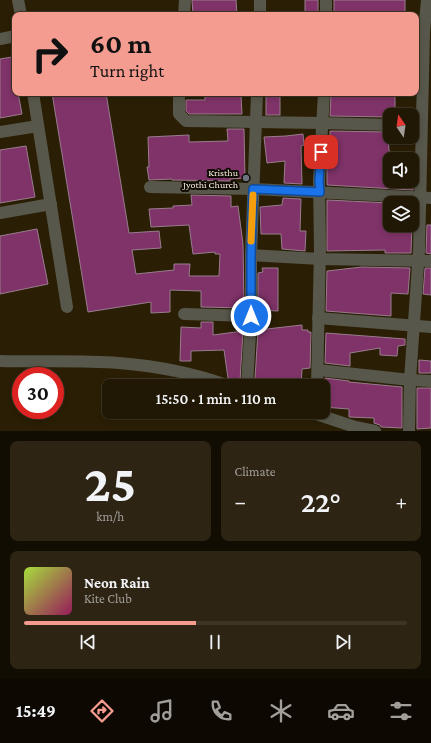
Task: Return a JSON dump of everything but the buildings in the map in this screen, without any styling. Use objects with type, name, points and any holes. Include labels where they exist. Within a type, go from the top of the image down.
[{"type":"street","points":[[18,0],[20,12]]},
{"type":"street","points":[[184,12],[185,0]]},
{"type":"street","points":[[260,0],[260,12]]},
{"type":"street","points":[[326,0],[326,12]]},
{"type":"street","points":[[409,431],[410,380],[414,326],[425,260],[426,198],[422,126],[424,32],[427,0]]},
{"type":"street","points":[[0,38],[12,36]]},
{"type":"street","points":[[33,96],[67,307]]},
{"type":"street","points":[[179,96],[179,114],[186,121],[383,125]]},
{"type":"street","points":[[247,379],[251,316],[251,255],[257,96]]},
{"type":"street","points":[[317,379],[320,258],[319,181],[324,96]]},
{"type":"street","points":[[0,132],[38,126]]},
{"type":"street","points":[[150,187],[253,189],[426,198]]},
{"type":"street","points":[[0,213],[51,204]]},
{"type":"street","points":[[251,255],[425,260]]},
{"type":"street","points":[[184,314],[251,316]]},
{"type":"street","points":[[318,318],[431,327]]},
{"type":"street","points":[[0,361],[119,363],[170,370],[205,379]]},
{"type":"street","points":[[318,370],[431,381]]},
{"type":"street","points":[[330,419],[355,427],[375,431]]},
{"type":"slow traffic","points":[[251,241],[253,195]]},
{"type":"place","name":"Kristhu Jyothi Church","points":[[246,178]]},
{"type":"route","points":[[251,316],[253,189],[320,192],[319,181],[321,152]]}]
